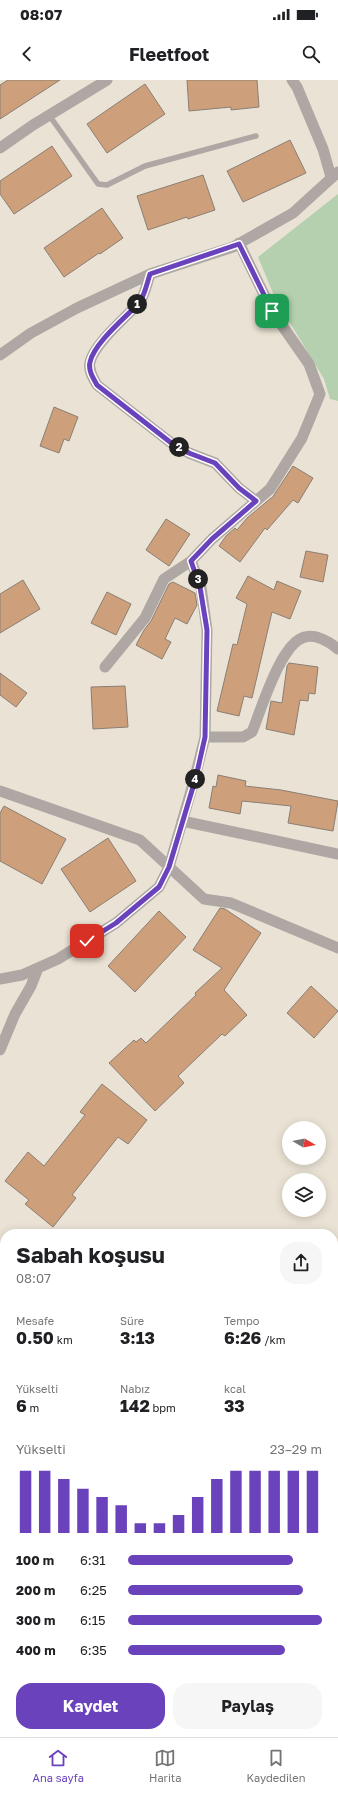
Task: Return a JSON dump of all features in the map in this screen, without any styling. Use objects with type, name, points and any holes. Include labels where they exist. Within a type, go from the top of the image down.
[{"type":"street","points":[[0,148],[107,80]]},
{"type":"street","points":[[0,355],[31,333],[77,308],[150,274],[239,244],[293,213],[334,174],[298,88],[292,80]]},
{"type":"street","points":[[105,667],[145,618],[164,579],[191,561],[212,539],[270,489],[302,438],[320,394],[309,364],[272,311],[239,244]]},
{"type":"street","points":[[150,274],[139,302],[94,352],[90,362],[90,373],[97,385],[170,442],[189,453],[215,463],[239,488],[256,501]]},
{"type":"street","points":[[0,979],[22,975],[58,959],[116,923],[159,887],[169,867],[196,777],[205,737],[207,630],[200,587],[191,561]]},
{"type":"street","points":[[205,737],[243,737],[252,732],[276,672],[290,646],[304,637],[320,638],[338,650]]},
{"type":"street","points":[[0,791],[140,840],[204,899],[231,903],[338,948]]},
{"type":"street","points":[[182,821],[338,854]]},
{"type":"street","points":[[0,1050],[15,1014],[31,986],[38,968]]},
{"type":"lane","points":[[49,116],[98,184],[107,185],[145,166],[256,136]]},
{"type":"green space","points":[[338,194],[338,401],[330,399],[324,379],[275,298],[258,257]]},
{"type":"building","points":[[8,80],[60,80],[0,119],[0,85]]},
{"type":"building","points":[[187,80],[257,80],[259,107],[231,110],[231,107],[189,111]]},
{"type":"building","points":[[145,84],[165,114],[107,153],[87,124]]},
{"type":"building","points":[[290,140],[306,173],[243,202],[227,171]]},
{"type":"building","points":[[52,146],[72,176],[14,214],[0,194],[0,181]]},
{"type":"building","points":[[203,175],[215,210],[188,219],[187,217],[148,230],[137,196]]},
{"type":"building","points":[[102,208],[123,238],[64,277],[44,248]]},
{"type":"building","points":[[54,407],[78,417],[69,441],[64,439],[59,453],[40,446]]},
{"type":"building","points":[[293,466],[313,478],[298,503],[293,500],[267,530],[265,528],[240,562],[219,546],[226,536],[235,528],[237,530],[247,518],[272,498]]},
{"type":"building","points":[[166,519],[190,534],[169,566],[146,550]]},
{"type":"building","points":[[306,551],[328,555],[323,582],[300,577]]},
{"type":"building","points":[[248,576],[274,590],[277,581],[301,591],[290,619],[272,612],[252,698],[244,696],[239,716],[217,711],[233,644],[237,645],[247,604],[236,598]]},
{"type":"building","points":[[23,580],[40,609],[0,633],[0,594]]},
{"type":"building","points":[[173,582],[195,593],[197,605],[187,624],[175,618],[165,639],[171,642],[162,659],[136,645],[151,621],[169,584]]},
{"type":"building","points":[[107,592],[131,604],[116,635],[91,623]]},
{"type":"building","points":[[289,663],[318,667],[315,694],[309,693],[308,701],[300,700],[294,735],[266,729],[271,701],[282,703],[287,666]]},
{"type":"building","points":[[0,673],[27,693],[16,707],[0,695]]},
{"type":"building","points":[[125,686],[128,727],[93,729],[91,687]]},
{"type":"building","points":[[218,775],[246,781],[245,786],[281,790],[338,801],[333,831],[288,823],[291,806],[242,801],[240,814],[209,808],[213,786],[216,787]]},
{"type":"building","points":[[4,806],[66,839],[42,884],[0,861],[0,813]]},
{"type":"building","points":[[108,838],[136,881],[90,912],[61,869]]},
{"type":"building","points":[[220,908],[225,909],[261,933],[224,990],[247,1015],[225,1036],[222,1034],[178,1076],[184,1083],[155,1111],[109,1063],[134,1040],[136,1042],[141,1038],[146,1043],[222,968],[193,950]]},
{"type":"building","points":[[159,911],[186,937],[135,992],[108,966]]},
{"type":"building","points":[[311,986],[338,1011],[314,1038],[287,1013]]},
{"type":"building","points":[[102,1084],[147,1120],[128,1144],[118,1137],[72,1195],[76,1198],[53,1227],[25,1204],[29,1200],[5,1181],[28,1152],[44,1166],[85,1115],[80,1112]]},
{"type":"route","points":[[87,941],[116,923],[159,887],[169,867],[196,777],[205,737],[207,630],[200,587],[191,561],[212,539],[256,501],[239,488],[215,463],[189,453],[170,442],[97,385],[90,373],[90,362],[94,352],[139,302],[143,296],[150,274],[239,244],[272,311]]}]
